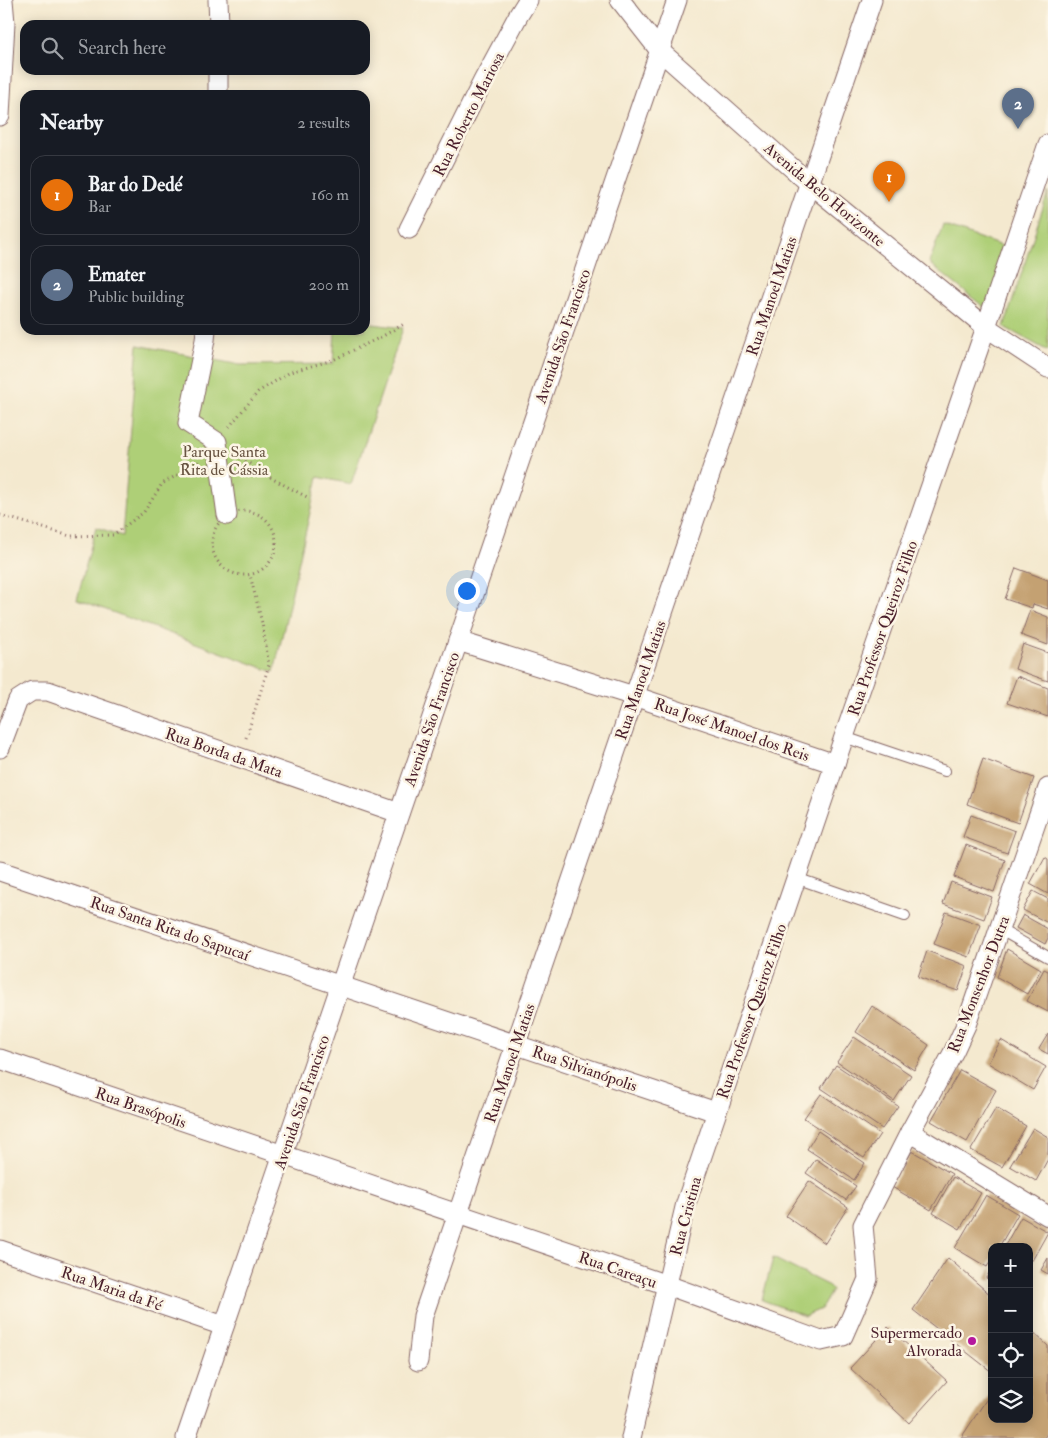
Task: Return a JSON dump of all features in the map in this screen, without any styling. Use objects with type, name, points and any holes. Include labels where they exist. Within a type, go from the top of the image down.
[{"type":"street","points":[[0,116],[6,22],[3,0]]},
{"type":"street","points":[[218,0],[219,20]]},
{"type":"street","name":"Rua Roberto Mariosa","points":[[409,229],[484,81],[528,0]]},
{"type":"street","name":"Avenida Belo Horizonte","points":[[620,0],[660,51],[809,183],[986,327],[1048,368]]},
{"type":"street","name":"Avenida São Francisco","points":[[186,1438],[677,0]]},
{"type":"street","name":"Rua Manoel Matias","points":[[418,1361],[423,1316],[872,0]]},
{"type":"street","points":[[218,75],[218,90]]},
{"type":"street","name":"Rua Professor Queiroz Filho","points":[[716,1112],[1048,144]]},
{"type":"street","points":[[206,335],[188,423],[216,442],[228,515]]},
{"type":"street","name":"Rua José Manoel dos Reis","points":[[458,641],[634,696],[835,764]]},
{"type":"street","name":"Rua Borda da Mata","points":[[0,748],[18,700],[32,691],[48,691],[400,813]]},
{"type":"street","name":"Rua Monsenhor Dutra","points":[[863,1225],[966,1024],[1048,788]]},
{"type":"street","name":"Rua Santa Rita do Sapucaí","points":[[0,870],[340,986]]},
{"type":"street","name":"Rua Silvianópolis","points":[[340,986],[716,1112]]},
{"type":"street","name":"Rua Brasópolis","points":[[0,1059],[282,1155]]},
{"type":"street","name":"Rua Cristina","points":[[631,1438],[686,1203],[716,1112]]},
{"type":"street","points":[[910,1132],[1048,1216]]},
{"type":"street","name":"Rua Careaçu","points":[[282,1155],[667,1285],[821,1341],[843,1336],[868,1279],[863,1225]]},
{"type":"street","name":"Rua Maria da Fé","points":[[0,1250],[224,1326]]},
{"type":"lane","points":[[844,737],[945,771]]},
{"type":"lane","points":[[796,878],[905,916]]},
{"type":"lane","points":[[999,929],[1048,957]]},
{"type":"path","points":[[216,442],[271,478],[307,497]]},
{"type":"path","points":[[239,511],[252,511],[263,516],[271,525],[276,535],[274,556],[260,572],[250,575],[240,576],[230,572],[216,558],[211,546],[213,534],[218,523],[228,515],[239,511]]},
{"type":"path","points":[[239,757],[269,665],[262,623],[250,575]]},
{"type":"green space","points":[[1048,192],[1048,351],[1004,327]]},
{"type":"green space","points":[[943,225],[1010,249],[989,311],[929,263]]},
{"type":"green space","name":"Parque Santa Rita de Cássia","points":[[370,324],[403,328],[351,484],[318,477],[274,672],[77,599],[96,527],[122,536],[138,345],[240,365],[333,364],[335,335],[370,335]]},
{"type":"green space","points":[[773,1258],[829,1286],[832,1290],[821,1309],[805,1316],[762,1300]]},
{"type":"building","points":[[1016,568],[1048,580],[1048,609],[1033,604],[1032,608],[1005,599]]},
{"type":"building","points":[[1030,610],[1048,617],[1048,645],[1021,635]]},
{"type":"building","points":[[1023,644],[1048,653],[1048,681],[1015,669]]},
{"type":"building","points":[[1017,676],[1048,688],[1048,717],[1007,703]]},
{"type":"building","points":[[983,759],[1034,778],[1018,823],[967,804]]},
{"type":"building","points":[[971,815],[1015,831],[1007,853],[963,837]]},
{"type":"building","points":[[966,845],[1005,860],[994,892],[954,877]]},
{"type":"building","points":[[1045,857],[1048,859],[1048,894],[1030,884]]},
{"type":"building","points":[[951,882],[992,897],[984,919],[943,904]]},
{"type":"building","points":[[1033,891],[1048,899],[1048,923],[1023,910]]},
{"type":"building","points":[[946,912],[981,925],[969,957],[934,944]]},
{"type":"building","points":[[1023,915],[1048,929],[1048,938],[1045,944],[1016,928]]},
{"type":"building","points":[[1007,949],[1041,969],[1027,994],[997,977]]},
{"type":"building","points":[[927,951],[967,966],[958,991],[918,977]]},
{"type":"building","points":[[1044,969],[1048,971],[1048,1012],[1027,1001]]},
{"type":"building","points":[[872,1006],[929,1045],[914,1070],[856,1032]]},
{"type":"building","points":[[1048,1034],[1048,1054],[1039,1049]]},
{"type":"building","points":[[854,1037],[911,1075],[894,1101],[837,1062]]},
{"type":"building","points":[[1001,1040],[1046,1067],[1033,1090],[988,1063]]},
{"type":"building","points":[[836,1065],[898,1106],[882,1129],[821,1088]]},
{"type":"building","points":[[960,1070],[996,1090],[967,1142],[931,1121]]},
{"type":"building","points":[[821,1094],[880,1134],[864,1158],[804,1118]]},
{"type":"building","points":[[996,1108],[1026,1126],[1002,1167],[971,1150]]},
{"type":"building","points":[[1033,1128],[1048,1137],[1048,1159],[1036,1181],[1010,1166]]},
{"type":"building","points":[[818,1131],[865,1163],[854,1180],[807,1149]]},
{"type":"building","points":[[912,1151],[952,1174],[931,1210],[892,1187]]},
{"type":"building","points":[[816,1159],[856,1186],[846,1200],[806,1173]]},
{"type":"building","points":[[953,1177],[981,1193],[960,1229],[933,1213]]},
{"type":"building","points":[[809,1181],[848,1207],[825,1243],[786,1216]]},
{"type":"building","points":[[986,1195],[1018,1214],[1001,1243],[988,1243],[987,1267],[955,1248]]},
{"type":"building","points":[[1021,1217],[1048,1232],[1033,1259],[1033,1243],[1006,1243]]},
{"type":"building","name":"Supermercado Alvorada","points":[[948,1258],[988,1293],[988,1369],[913,1310]]},
{"type":"building","points":[[1048,1258],[1048,1274],[1041,1270]]},
{"type":"building","points":[[888,1327],[947,1381],[909,1423],[850,1368]]},
{"type":"building","name":"Supermercado Alvorada","points":[[1033,1332],[1048,1346],[1048,1432],[1044,1438],[961,1438],[988,1397],[988,1423],[1033,1423]]},
{"type":"place","name":"Emater","points":[[1018,129]]},
{"type":"place","name":"Bar do Dedé","points":[[889,202]]},
{"type":"place","name":"Supermercado Alvorada","points":[[972,1341]]}]
